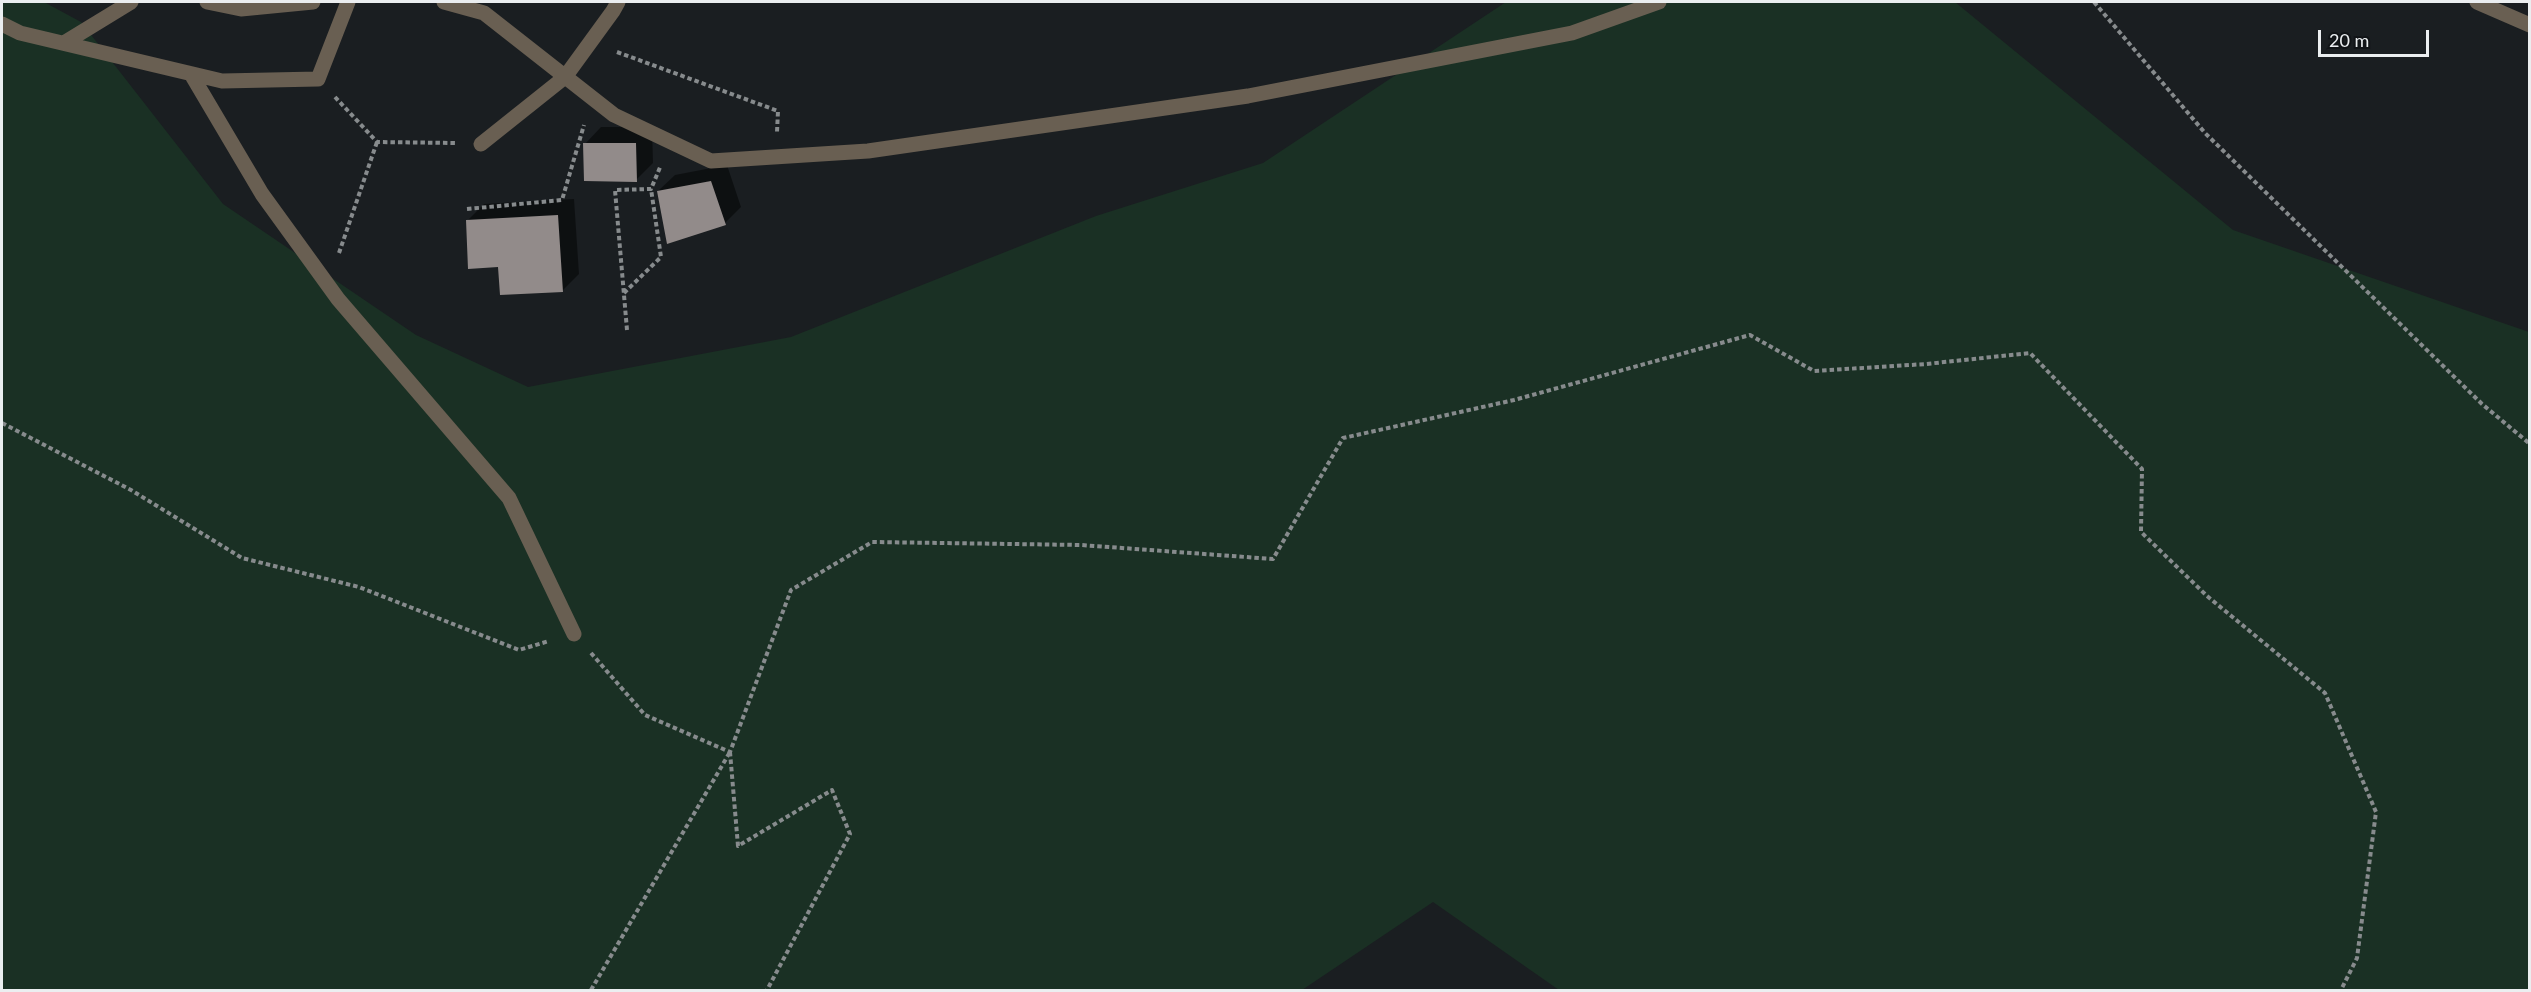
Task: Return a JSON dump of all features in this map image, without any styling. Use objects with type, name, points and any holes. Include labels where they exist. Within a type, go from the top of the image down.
[{"type":"street","points":[[64,44],[131,2]]},
{"type":"street","points":[[207,2],[241,9],[312,2]]},
{"type":"street","points":[[2,24],[20,33],[222,81],[318,79],[348,2]]},
{"type":"street","points":[[444,2],[484,13],[614,115],[711,161],[868,151],[1248,96],[1572,33],[1659,2]]},
{"type":"street","points":[[481,144],[565,77],[618,2]]},
{"type":"street","points":[[2476,2],[2529,25]]},
{"type":"street","points":[[191,74],[262,194],[328,285],[509,498],[574,634]]},
{"type":"path","points":[[2094,2],[2205,133],[2482,404],[2529,444]]},
{"type":"path","points":[[591,42],[778,111],[776,157]]},
{"type":"path","points":[[318,79],[377,142],[481,144]]},
{"type":"path","points":[[468,209],[561,200],[591,98]]},
{"type":"path","points":[[328,285],[377,142]]},
{"type":"path","points":[[624,293],[661,257],[651,189],[671,142]]},
{"type":"path","points":[[627,330],[615,190],[651,189]]},
{"type":"path","points":[[591,990],[730,752],[791,590],[872,542],[1081,545],[1273,559],[1343,438],[1514,400],[1750,335],[1814,371],[1926,364],[2030,353],[2142,469],[2141,532],[2207,596],[2325,693],[2376,812],[2357,958],[2341,990]]},
{"type":"path","points":[[2,423],[131,490],[242,558],[359,587],[519,650],[574,634],[645,715],[730,752]]},
{"type":"path","points":[[730,752],[738,846],[832,790],[850,834],[767,990]]},
{"type":"green space","points":[[2,2],[44,2],[81,22],[223,204],[416,335],[528,387],[791,337],[1096,216],[1263,163],[1506,2],[1955,2],[2233,230],[2529,332],[2529,990],[1559,990],[1433,902],[1302,990],[2,990]]},
{"type":"building","points":[[583,143],[636,143],[637,182],[584,181]]},
{"type":"building","points":[[711,181],[726,225],[667,244],[657,191]]},
{"type":"building","points":[[558,215],[563,292],[500,295],[498,267],[468,269],[466,220]]}]
